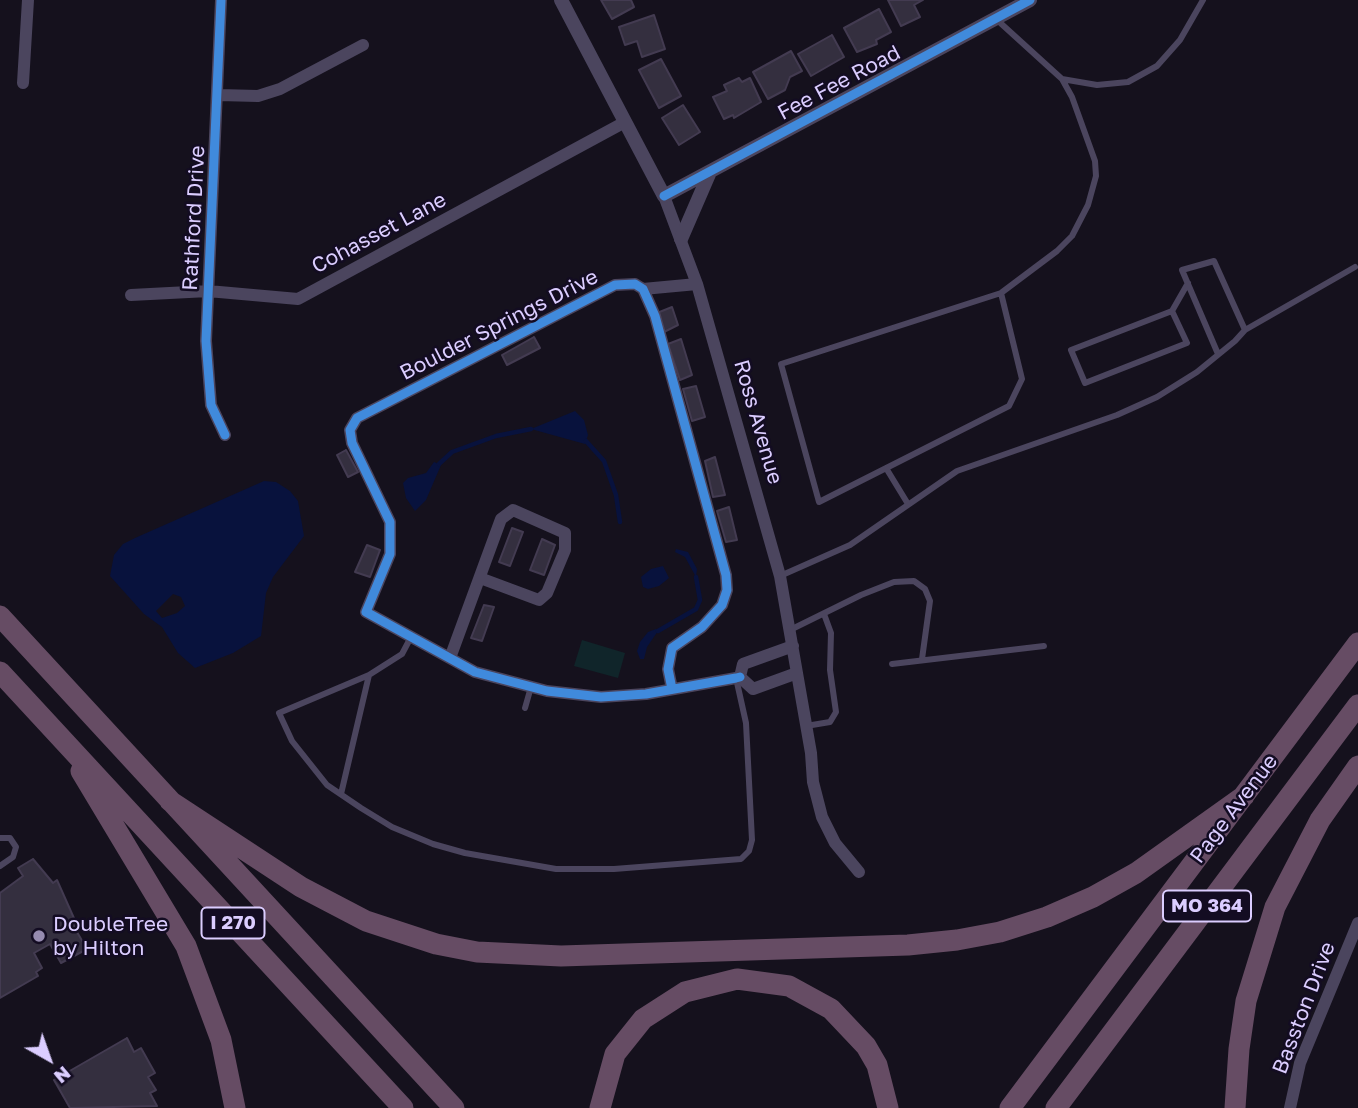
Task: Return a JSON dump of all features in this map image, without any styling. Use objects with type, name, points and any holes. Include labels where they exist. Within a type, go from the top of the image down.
[{"type":"highway","name":"I 270","points":[[0,616],[454,1108]]},
{"type":"highway","name":"Page Avenue","points":[[1010,1108],[1358,643]]},
{"type":"highway","name":"I 270","points":[[0,671],[403,1108]]},
{"type":"highway","name":"Page Avenue","points":[[1056,1108],[1358,705]]},
{"type":"highway","points":[[62,739],[121,843],[159,898],[186,946],[221,1040],[235,1108]]},
{"type":"highway","points":[[1235,1108],[1239,1049],[1247,1001],[1275,907],[1320,820],[1358,766]]},
{"type":"highway","points":[[170,801],[302,887],[366,921],[436,944],[477,952],[561,956],[908,945],[1000,932],[1047,918],[1093,897],[1136,873],[1244,796]]},
{"type":"highway","points":[[600,1108],[615,1054],[643,1019],[685,992],[737,979],[789,986],[831,1009],[866,1046],[877,1065],[888,1108]]},
{"type":"street","points":[[23,83],[28,0]]},
{"type":"street","name":"Rathford Drive","points":[[221,0],[219,96],[208,290],[208,380],[211,405],[225,435]]},
{"type":"street","name":"Ross Avenue","points":[[561,0],[664,196],[697,284],[780,576],[813,782],[822,817],[835,843],[859,872]]},
{"type":"street","name":"Fee Fee Road","points":[[664,196],[1030,0]]},
{"type":"street","points":[[219,96],[258,96],[280,89],[363,45]]},
{"type":"street","name":"Cohasset Lane","points":[[131,295],[208,290],[298,299],[625,122]]},
{"type":"street","points":[[681,239],[710,172]]},
{"type":"street","points":[[672,690],[668,669],[672,648],[702,626],[722,605],[727,590],[726,575],[655,316],[643,289],[697,284]]},
{"type":"street","name":"Boulder Springs Drive","points":[[412,637],[366,612],[390,554],[390,522],[352,443],[350,430],[356,418],[615,285],[635,285],[643,289]]},
{"type":"street","points":[[450,658],[501,519],[513,509],[565,533],[565,550],[547,593],[539,600],[480,578]]},
{"type":"street","points":[[412,637],[488,677],[531,687],[601,696],[672,690],[738,678],[752,689],[796,673]]},
{"type":"street","points":[[738,678],[743,664],[793,646]]},
{"type":"street","name":"Basston Drive","points":[[1290,1108],[1300,1063],[1358,923]]},
{"type":"lane","points":[[1062,79],[1097,85],[1128,82],[1157,66],[1180,40],[1203,0]]},
{"type":"lane","points":[[996,18],[1062,79],[1091,150],[1096,176],[1087,205],[1072,236],[1001,293],[781,364],[819,502],[1009,406],[1022,379],[1001,293]]},
{"type":"lane","points":[[1219,354],[1182,270],[1214,261],[1245,330]]},
{"type":"lane","points":[[780,576],[850,545],[957,471],[1116,415],[1157,397],[1197,372],[1245,330],[1355,267]]},
{"type":"lane","points":[[1172,311],[1186,343],[1085,383],[1071,350],[1172,311],[1188,283]]},
{"type":"lane","points":[[886,468],[908,504]]},
{"type":"lane","points":[[790,630],[894,582],[914,581],[925,589],[930,601],[922,659]]},
{"type":"lane","points":[[806,726],[830,722],[836,712],[830,670],[831,632],[824,614]]},
{"type":"lane","points":[[412,637],[402,654],[369,675],[279,713],[292,741],[327,785],[392,827],[433,844],[556,869],[614,869],[741,859],[749,851],[752,840],[746,723],[738,678]]},
{"type":"lane","points":[[892,664],[1044,646]]},
{"type":"lane","points":[[341,794],[369,675]]},
{"type":"lane","points":[[525,708],[531,687]]},
{"type":"lane","points":[[0,838],[10,838],[16,847],[13,857],[0,866]]},
{"type":"green space","points":[[582,640],[625,653],[618,678],[574,666]]},
{"type":"shaded area","points":[[575,411],[584,420],[588,435],[585,444],[531,429]]},
{"type":"shaded area","points":[[434,462],[441,465],[426,500],[415,511],[406,498],[403,483],[408,478],[426,473]]},
{"type":"shaded area","points":[[264,481],[276,482],[290,491],[298,501],[304,536],[273,577],[266,593],[261,636],[233,653],[195,668],[178,653],[162,627],[144,614],[110,576],[114,555],[123,544]],"holes":[[[173,594],[181,597],[185,606],[177,613],[162,618],[156,611]]]},
{"type":"shaded area","points":[[676,549],[688,552],[697,569],[696,577],[685,557],[675,552]]},
{"type":"shaded area","points":[[663,566],[669,578],[659,586],[648,589],[643,587],[641,577],[651,569]]},
{"type":"shaded area","points":[[656,629],[658,631],[647,647],[644,659],[640,659],[637,651],[640,642],[648,632]]},
{"type":"building","points":[[601,0],[631,0],[634,7],[612,19]]},
{"type":"building","points":[[888,0],[923,0],[914,5],[920,17],[901,26]]},
{"type":"building","points":[[879,9],[891,32],[876,40],[877,44],[857,52],[844,28]]},
{"type":"building","points":[[654,15],[665,49],[642,57],[637,41],[625,45],[619,27]]},
{"type":"building","points":[[832,35],[844,57],[811,76],[798,54]]},
{"type":"building","points":[[791,51],[802,71],[790,77],[785,90],[768,99],[753,72]]},
{"type":"building","points":[[661,59],[681,96],[659,108],[639,70]]},
{"type":"building","points":[[739,78],[742,82],[750,78],[761,102],[734,118],[733,115],[724,119],[713,97],[727,91],[724,85]]},
{"type":"building","points":[[683,105],[700,132],[679,145],[662,118]]},
{"type":"building","points":[[672,307],[678,325],[664,332],[657,313]]},
{"type":"building","points":[[534,337],[540,348],[507,365],[502,355]]},
{"type":"building","points":[[681,339],[692,375],[680,380],[668,344]]},
{"type":"building","points":[[696,386],[705,417],[692,421],[683,389]]},
{"type":"building","points":[[346,450],[358,472],[348,477],[337,455]]},
{"type":"building","points":[[715,457],[725,495],[713,497],[705,461]]},
{"type":"building","points":[[729,507],[737,540],[726,542],[717,511]]},
{"type":"building","points":[[512,528],[523,532],[510,566],[499,562]]},
{"type":"building","points":[[542,539],[555,545],[544,575],[530,570]]},
{"type":"building","points":[[367,545],[380,550],[370,577],[355,572]]},
{"type":"building","points":[[484,605],[494,607],[482,641],[471,638]]},
{"type":"building","name":"DoubleTree by Hilton","points":[[33,859],[53,883],[57,880],[77,925],[74,927],[87,949],[61,963],[50,944],[34,953],[42,968],[36,972],[38,976],[0,998],[0,893],[23,876],[18,868]]},
{"type":"building","points":[[127,1038],[134,1052],[141,1048],[155,1073],[148,1077],[156,1090],[150,1093],[157,1106],[70,1108],[54,1080]]},
{"type":"waterway","points":[[439,464],[452,452],[496,436],[531,429]]},
{"type":"waterway","points":[[586,441],[604,461],[616,495],[620,522]]},
{"type":"waterway","points":[[658,631],[696,609],[700,600],[696,577]]},
{"type":"cycle path","points":[[221,0],[206,341],[211,405],[225,435]]},
{"type":"cycle path","points":[[664,196],[1030,0]]},
{"type":"cycle path","points":[[672,689],[668,669],[672,648],[702,627],[722,605],[727,590],[726,575],[655,316],[643,289],[635,284],[615,285],[357,418],[350,430],[352,443],[390,522],[390,554],[366,612],[475,672],[547,691],[601,697],[646,694],[740,677]]},
{"type":"place","name":"DoubleTree by Hilton","points":[[39,936]]}]
